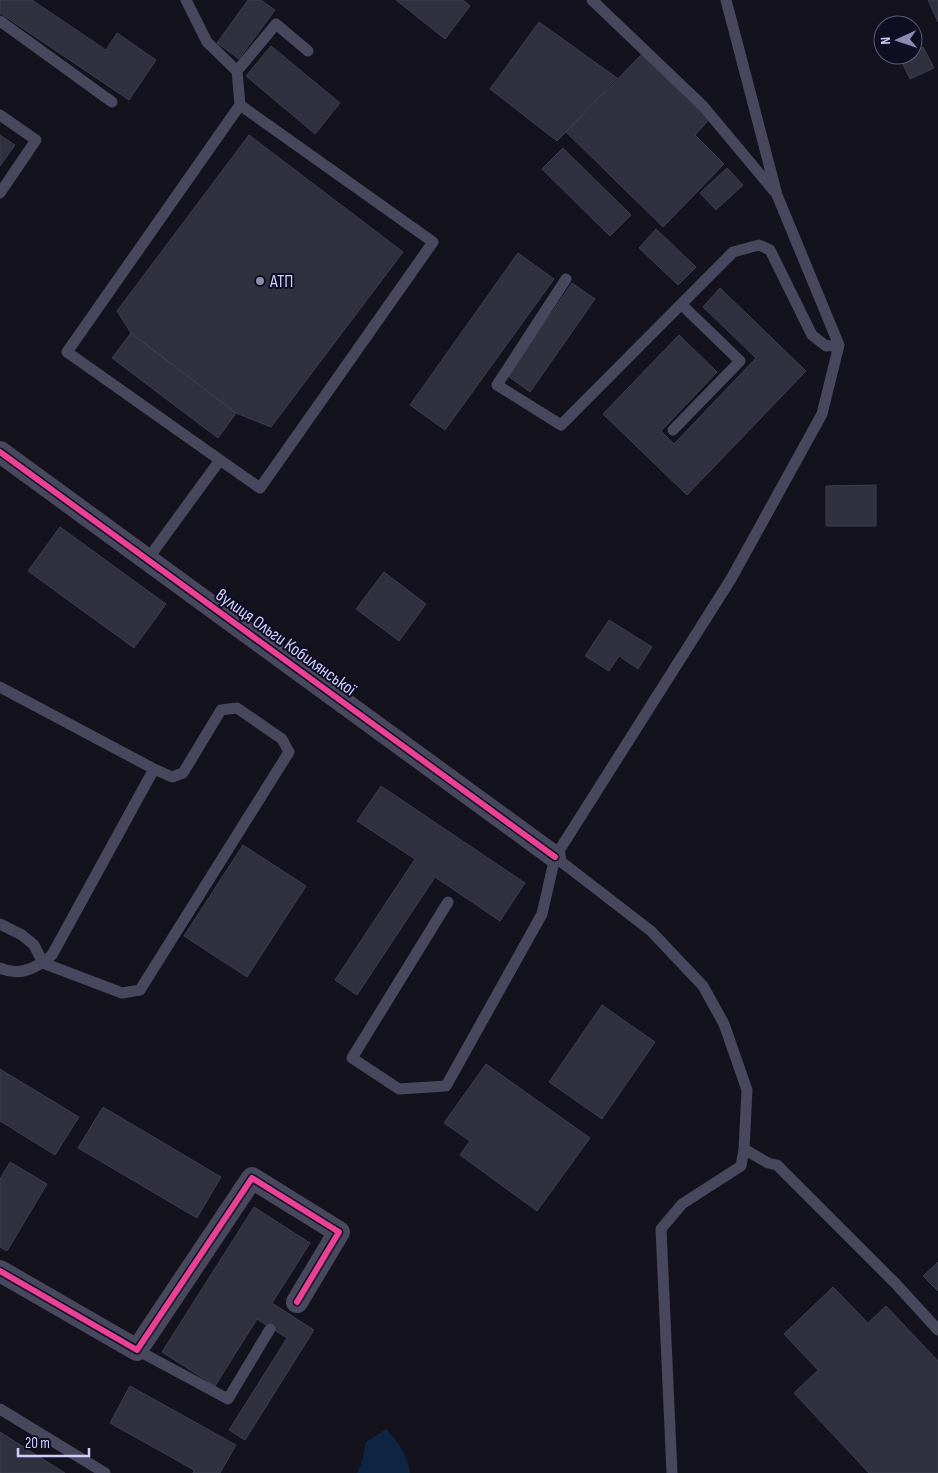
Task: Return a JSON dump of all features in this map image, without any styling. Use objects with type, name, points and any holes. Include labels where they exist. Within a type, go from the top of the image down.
[{"type":"street","name":"вулиця Ольги Кобилянської","points":[[0,452],[554,857]]},
{"type":"street","points":[[0,1271],[137,1350],[252,1178],[339,1232],[297,1302]]},
{"type":"lane","points":[[186,0],[207,42],[237,70],[240,106],[67,352],[260,488],[433,242],[240,106]]},
{"type":"lane","points":[[592,0],[703,106],[777,195]]},
{"type":"lane","points":[[448,902],[352,1058],[399,1090],[446,1086],[542,914],[554,857],[735,571],[822,414],[839,345],[777,195],[726,0]]},
{"type":"lane","points":[[0,21],[112,102]]},
{"type":"lane","points":[[237,70],[276,24],[308,51]]},
{"type":"lane","points":[[0,115],[36,140],[0,193]]},
{"type":"lane","points":[[566,279],[497,386],[561,425],[733,252],[759,245],[770,250],[812,335],[826,346],[839,345]]},
{"type":"lane","points":[[673,430],[740,361],[681,304]]},
{"type":"lane","points":[[148,560],[220,460]]},
{"type":"lane","points":[[0,687],[172,777],[183,773],[221,710],[237,708],[282,739],[290,752],[140,990],[122,993],[43,963],[34,945],[22,935],[0,924]]},
{"type":"lane","points":[[0,968],[9,972],[26,971],[43,963],[52,955],[154,769]]},
{"type":"lane","points":[[554,857],[651,931],[703,986],[724,1024],[747,1090],[744,1149],[741,1166],[682,1204],[660,1229],[672,1473]]},
{"type":"lane","points":[[744,1149],[768,1163],[777,1165],[896,1284],[938,1330]]},
{"type":"lane","points":[[137,1350],[228,1399],[270,1329]]},
{"type":"lane","points":[[0,1409],[105,1473]]},
{"type":"water","points":[[386,1429],[402,1449],[410,1473],[357,1473],[362,1462],[366,1442]]},
{"type":"building","points":[[0,0],[32,0],[106,50],[117,33],[156,60],[129,100],[0,13]]},
{"type":"building","points":[[248,0],[261,0],[275,10],[239,59],[217,43]]},
{"type":"building","points":[[396,0],[463,0],[470,6],[445,39]]},
{"type":"building","points":[[928,0],[938,0],[938,22]]},
{"type":"building","points":[[539,22],[617,78],[557,141],[490,89]]},
{"type":"building","points":[[271,46],[340,103],[315,134],[246,76]]},
{"type":"building","points":[[923,47],[934,68],[910,79],[903,65],[923,65]]},
{"type":"building","points":[[642,54],[709,120],[695,135],[724,164],[663,227],[566,132]]},
{"type":"building","points":[[0,135],[15,145],[0,166]]},
{"type":"building","name":"АТП","points":[[249,135],[403,252],[271,427],[236,413],[131,333],[117,311]]},
{"type":"building","points":[[563,148],[631,215],[610,236],[542,169]]},
{"type":"building","points":[[727,168],[743,185],[716,210],[700,193]]},
{"type":"building","points":[[656,229],[696,267],[678,285],[639,248]]},
{"type":"building","points":[[518,253],[554,279],[445,430],[410,405]]},
{"type":"building","points":[[572,283],[595,299],[530,392],[508,376]]},
{"type":"building","points":[[720,288],[806,371],[687,495],[603,414],[679,335],[717,372],[661,431],[674,444],[756,358],[703,307]]},
{"type":"building","points":[[131,333],[236,413],[218,438],[112,358]]},
{"type":"building","points":[[876,485],[876,526],[826,526],[826,486]]},
{"type":"building","points":[[60,527],[166,604],[134,648],[28,571]]},
{"type":"building","points":[[384,572],[426,604],[399,641],[356,609]]},
{"type":"building","points":[[609,620],[652,647],[638,669],[619,656],[609,671],[585,656]]},
{"type":"building","points":[[381,786],[525,883],[500,921],[435,877],[357,995],[335,980],[415,859],[357,821]]},
{"type":"building","points":[[243,845],[306,886],[247,977],[184,936]]},
{"type":"building","points":[[602,1005],[655,1042],[602,1119],[549,1082]]},
{"type":"building","points":[[486,1064],[590,1138],[537,1211],[460,1155],[470,1141],[444,1123]]},
{"type":"building","points":[[0,1069],[79,1117],[55,1155],[0,1121]]},
{"type":"building","points":[[103,1107],[221,1177],[197,1218],[78,1148]]},
{"type":"building","points":[[10,1162],[47,1184],[7,1251],[0,1247],[0,1179]]},
{"type":"building","points":[[254,1207],[310,1243],[272,1303],[314,1330],[245,1440],[229,1430],[287,1338],[257,1319],[215,1386],[162,1352]]},
{"type":"building","points":[[938,1262],[938,1291],[923,1276]]},
{"type":"building","points":[[833,1287],[868,1323],[886,1306],[938,1361],[938,1473],[869,1473],[794,1393],[818,1370],[784,1334]]},
{"type":"building","points":[[130,1386],[236,1445],[220,1473],[193,1473],[194,1470],[110,1423]]},
{"type":"building","points":[[0,1432],[65,1473],[0,1473]]},
{"type":"cycle path","points":[[0,452],[555,857]]},
{"type":"cycle path","points":[[0,1271],[137,1350],[252,1178],[339,1232],[297,1302]]},
{"type":"place","name":"АТП","points":[[260,281]]}]
